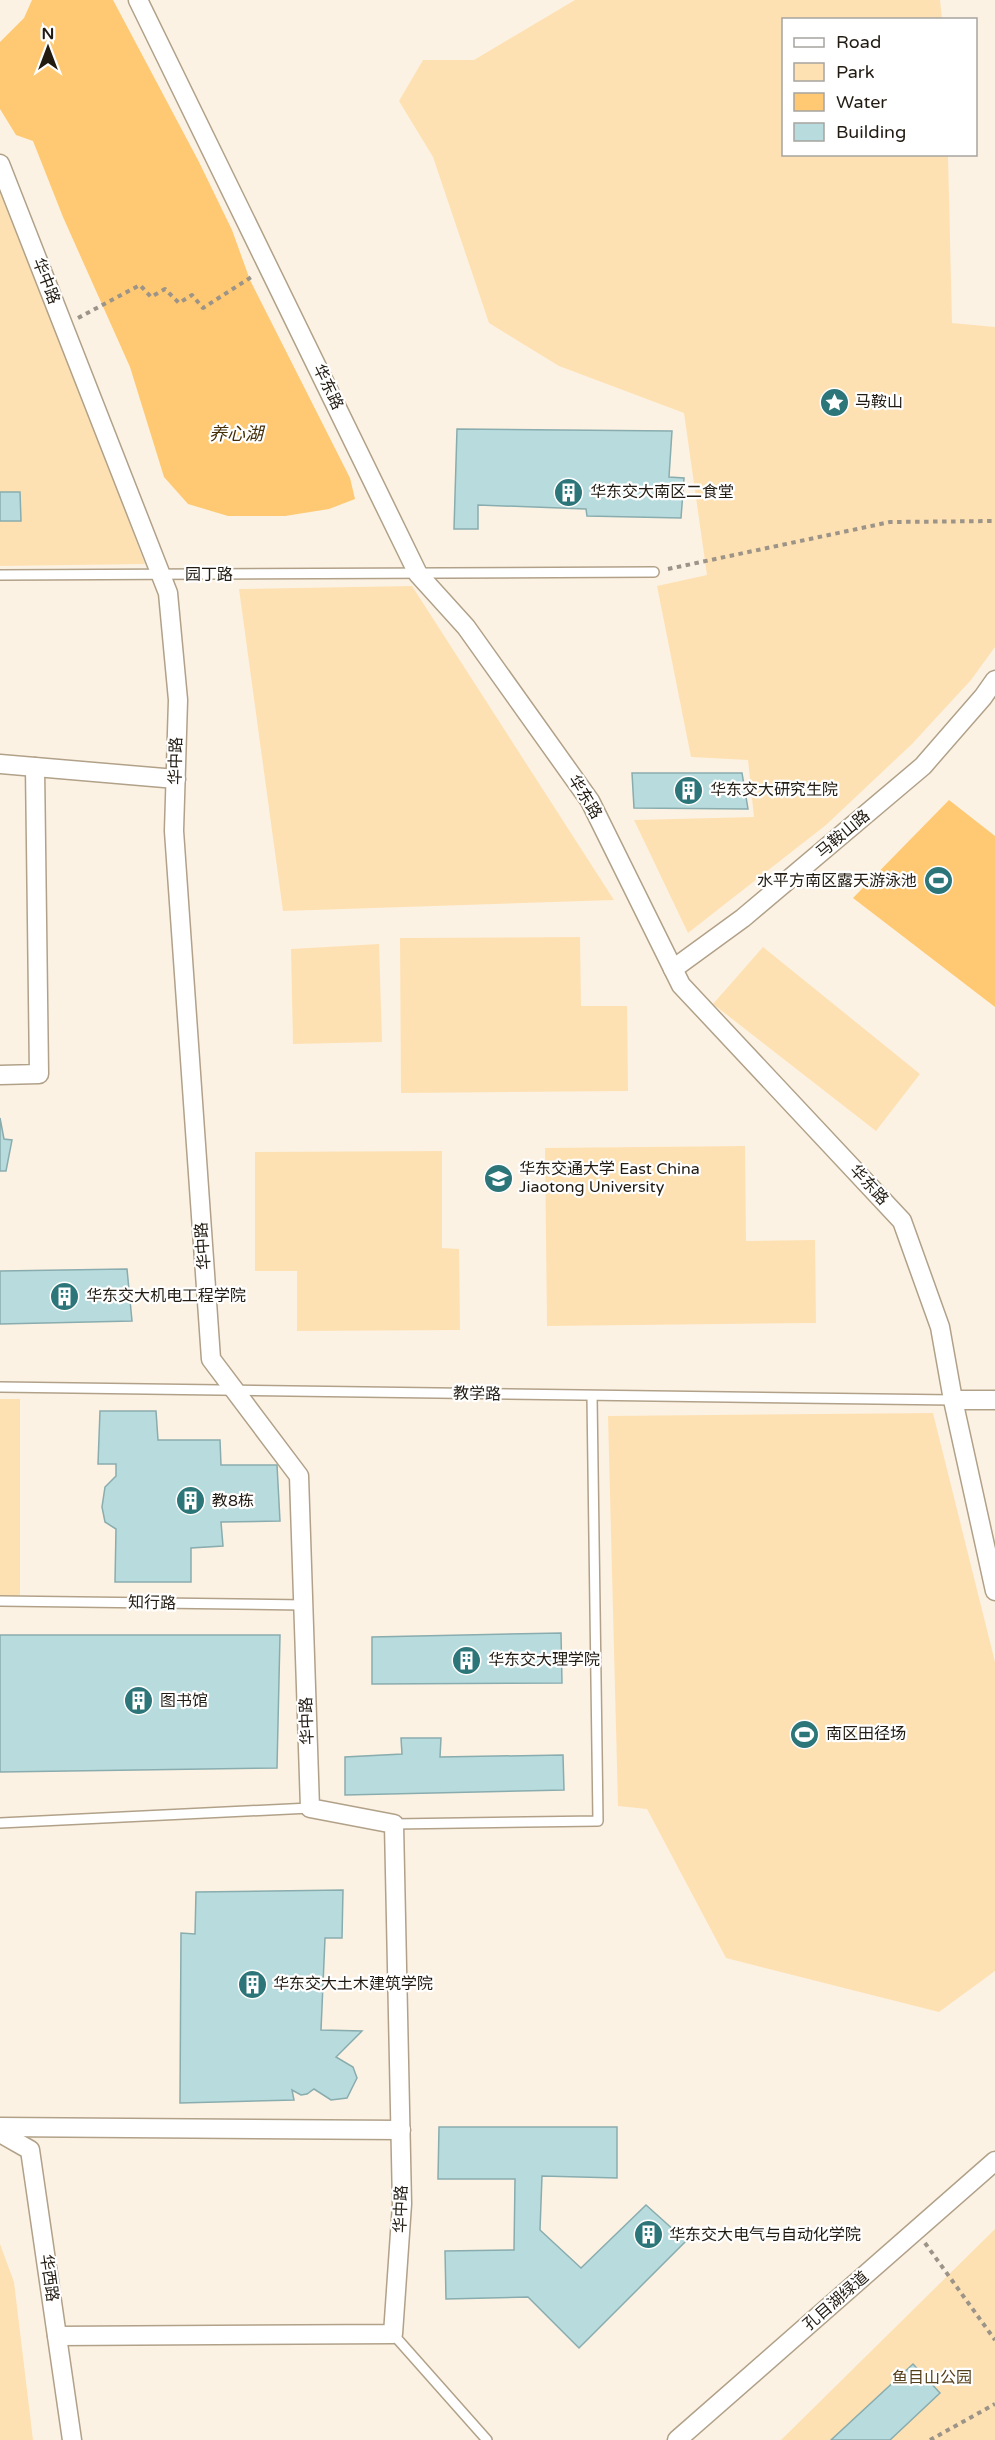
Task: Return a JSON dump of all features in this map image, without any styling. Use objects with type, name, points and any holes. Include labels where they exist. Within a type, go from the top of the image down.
[{"type":"street","name":"华东路","points":[[138,0],[418,574],[466,627],[590,801],[681,985],[902,1221],[940,1327],[953,1400],[995,1591]]},
{"type":"street","name":"华中路","points":[[0,164],[168,593],[178,700],[174,831],[211,1359],[299,1476],[310,1808]]},
{"type":"street","name":"马鞍山路","points":[[674,969],[743,918],[923,766],[995,680]]},
{"type":"street","points":[[0,764],[176,779]]},
{"type":"street","points":[[0,1075],[39,1074],[35,767]]},
{"type":"street","points":[[953,1400],[995,1400]]},
{"type":"street","points":[[310,1808],[394,1824]]},
{"type":"street","name":"华中路","points":[[393,2334],[402,2204],[394,1824]]},
{"type":"street","points":[[0,2127],[401,2130]]},
{"type":"street","name":"华西路","points":[[0,2133],[30,2150],[72,2440]]},
{"type":"street","name":"孔目湖绿道","points":[[677,2440],[995,2162]]},
{"type":"street","points":[[57,2336],[393,2334]]},
{"type":"lane","name":"园丁路","points":[[0,574],[654,572]]},
{"type":"lane","name":"教学路","points":[[0,1387],[953,1400]]},
{"type":"lane","points":[[394,1824],[598,1821],[592,1396]]},
{"type":"lane","name":"知行路","points":[[0,1601],[304,1605]]},
{"type":"lane","points":[[0,1823],[310,1808]]},
{"type":"lane","points":[[393,2334],[487,2440]]},
{"type":"path","points":[[100,308],[140,285],[151,297],[165,289],[179,303],[192,295],[203,308],[256,274]]},
{"type":"path","points":[[654,572],[890,522],[995,521]]},
{"type":"path","points":[[916,2231],[995,2340]]},
{"type":"path","points":[[930,2440],[995,2404]]},
{"type":"green space","points":[[575,0],[940,0],[942,18],[782,18],[782,156],[948,156],[952,323],[995,327],[995,647],[971,680],[912,744],[826,825],[688,933],[634,820],[754,817],[748,760],[691,757],[657,586],[707,575],[684,413],[559,366],[489,323],[433,157],[399,101],[423,60],[474,60]]},
{"type":"green space","points":[[0,180],[145,564],[0,566]]},
{"type":"green space","points":[[412,586],[614,900],[283,911],[239,589]]},
{"type":"green space","points":[[580,937],[581,1006],[627,1006],[628,1091],[401,1093],[400,938]]},
{"type":"green space","points":[[379,944],[382,1042],[293,1044],[291,949]]},
{"type":"green space","points":[[763,947],[920,1074],[876,1131],[713,1004]]},
{"type":"green space","points":[[745,1146],[746,1241],[815,1240],[816,1323],[547,1326],[545,1148]]},
{"type":"green space","points":[[442,1151],[442,1248],[459,1249],[460,1330],[297,1331],[297,1271],[255,1271],[255,1152]]},
{"type":"green space","points":[[0,1399],[20,1399],[20,1597],[0,1597]]},
{"type":"green space","name":"南区田径场","points":[[933,1413],[995,1662],[995,1971],[939,2012],[726,1958],[647,1809],[618,1806],[608,1416]]},
{"type":"green space","name":"鱼目山公园","points":[[995,2229],[995,2440],[781,2440]]},
{"type":"green space","points":[[0,2244],[14,2282],[33,2440],[0,2440]]},
{"type":"water","name":"养心湖","points":[[32,0],[113,0],[199,162],[232,230],[250,280],[350,478],[355,499],[329,509],[285,516],[228,516],[188,504],[164,477],[130,367],[63,217],[33,141],[16,135],[0,109],[0,42],[24,18]]},
{"type":"water","points":[[949,800],[995,836],[995,1007],[853,898]]},
{"type":"building","name":"华东交大南区二食堂","points":[[457,429],[672,431],[669,477],[684,478],[681,518],[587,516],[586,509],[478,505],[478,529],[454,529]]},
{"type":"building","points":[[0,492],[20,492],[21,521],[0,521]]},
{"type":"building","name":"华东交大研究生院","points":[[632,773],[742,773],[748,809],[634,808]]},
{"type":"building","points":[[0,1118],[4,1139],[12,1140],[6,1171],[0,1171]]},
{"type":"building","name":"华东交大机电工程学院","points":[[127,1269],[132,1321],[0,1324],[0,1271]]},
{"type":"building","name":"教8栋","points":[[100,1411],[156,1411],[158,1440],[220,1440],[221,1465],[277,1465],[280,1521],[221,1522],[223,1546],[191,1548],[191,1582],[115,1582],[116,1529],[105,1522],[102,1507],[105,1487],[116,1476],[116,1464],[98,1464]]},
{"type":"building","name":"华东交大理学院","points":[[561,1633],[562,1683],[372,1684],[372,1637]]},
{"type":"building","name":"图书馆","points":[[0,1635],[280,1635],[277,1768],[0,1772]]},
{"type":"building","points":[[401,1738],[441,1738],[440,1757],[563,1755],[564,1790],[345,1795],[345,1757],[402,1754]]},
{"type":"building","name":"华东交大土木建筑学院","points":[[343,1890],[342,1938],[325,1938],[321,2030],[362,2031],[336,2057],[353,2067],[357,2078],[347,2098],[331,2100],[314,2089],[301,2095],[292,2090],[294,2100],[180,2103],[181,1933],[195,1934],[196,1892]]},
{"type":"building","name":"华东交大电气与自动化学院","points":[[439,2127],[617,2127],[617,2178],[542,2176],[540,2230],[581,2268],[646,2205],[686,2241],[579,2348],[528,2297],[446,2299],[445,2251],[514,2250],[515,2179],[438,2179]]},
{"type":"building","points":[[913,2364],[940,2393],[890,2440],[831,2440]]},
{"type":"place","name":"马鞍山","points":[[834,402]]},
{"type":"place","name":"华东交大南区二食堂","points":[[569,492]]},
{"type":"place","name":"华东交大研究生院","points":[[689,790]]},
{"type":"place","name":"水平方南区露天游泳池","points":[[938,881]]},
{"type":"place","name":"华东交通大学 East China Jiaotong University","points":[[498,1178]]},
{"type":"place","name":"华东交大机电工程学院","points":[[65,1296]]},
{"type":"place","name":"教8栋","points":[[191,1501]]},
{"type":"place","name":"华东交大理学院","points":[[467,1660]]},
{"type":"place","name":"图书馆","points":[[139,1701]]},
{"type":"place","name":"南区田径场","points":[[805,1734]]},
{"type":"place","name":"华东交大土木建筑学院","points":[[252,1984]]},
{"type":"place","name":"华东交大电气与自动化学院","points":[[648,2235]]}]
